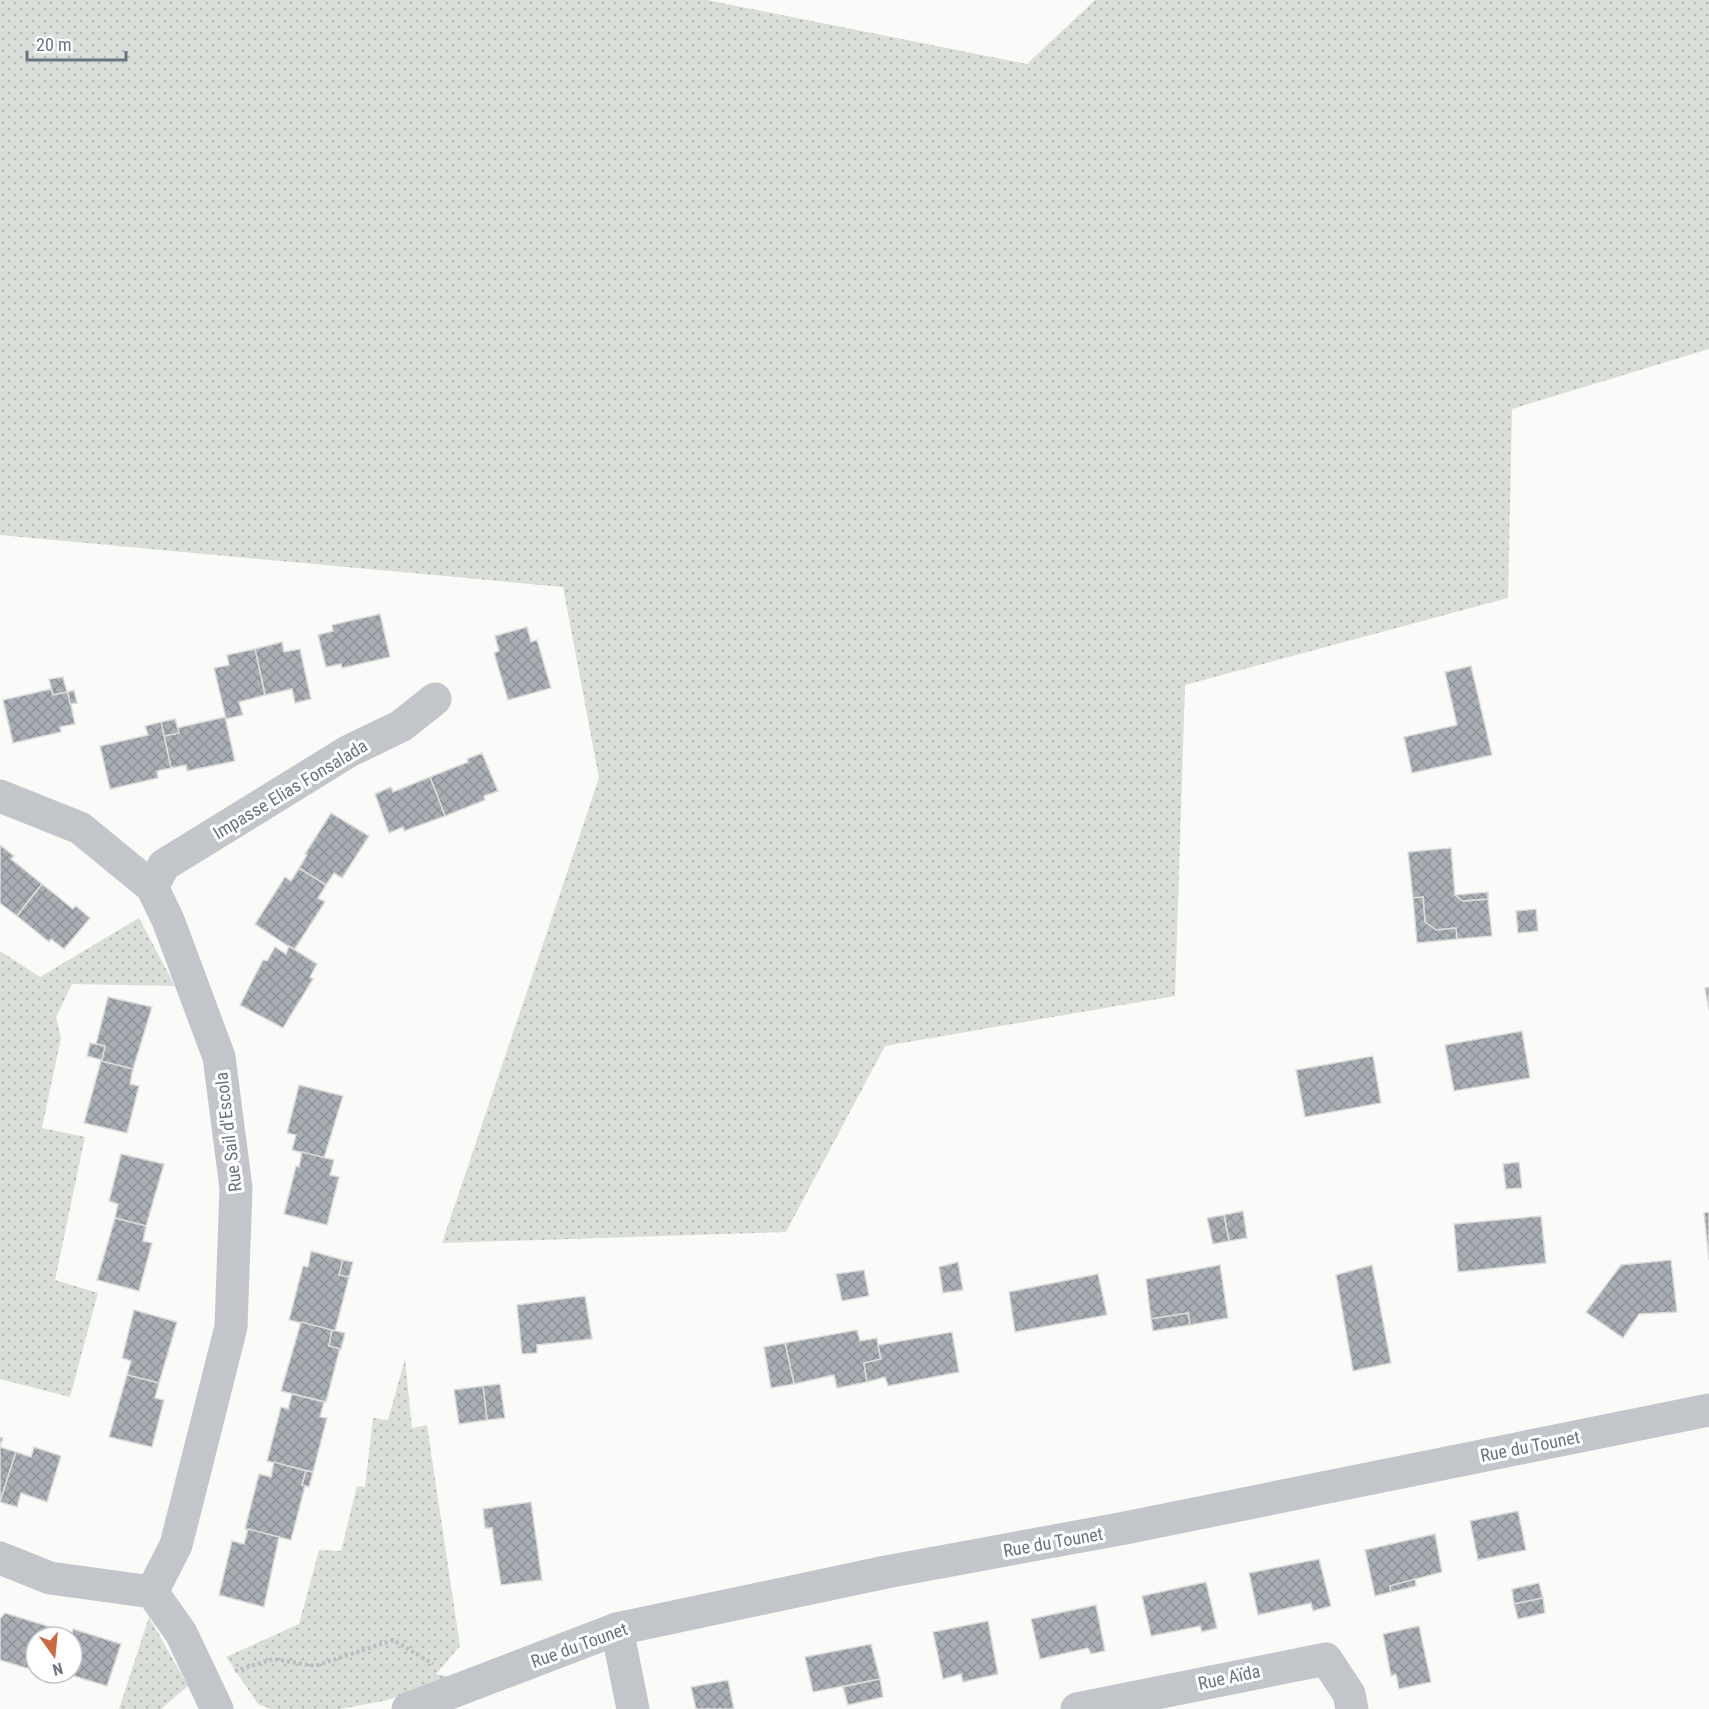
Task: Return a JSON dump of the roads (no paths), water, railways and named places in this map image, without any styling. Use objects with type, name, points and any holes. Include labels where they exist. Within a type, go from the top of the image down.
[{"type":"street","name":"Impasse Elias Fonsalada","points":[[152,887],[164,865],[349,751],[400,726],[435,699]]},
{"type":"street","name":"Rue Sail d'Escola","points":[[0,796],[80,828],[152,887],[168,920],[219,1057],[236,1188],[231,1327],[176,1545],[152,1592]]},
{"type":"street","name":"Rue du Tounet","points":[[408,1709],[422,1706],[617,1629],[886,1572],[1137,1526],[1709,1410]]},
{"type":"street","points":[[0,1558],[50,1578],[152,1592],[181,1633],[211,1696]]},
{"type":"street","points":[[617,1629],[633,1709]]},
{"type":"street","name":"Rue Aïda","points":[[1077,1709],[1326,1659],[1350,1694],[1352,1709]]}]
